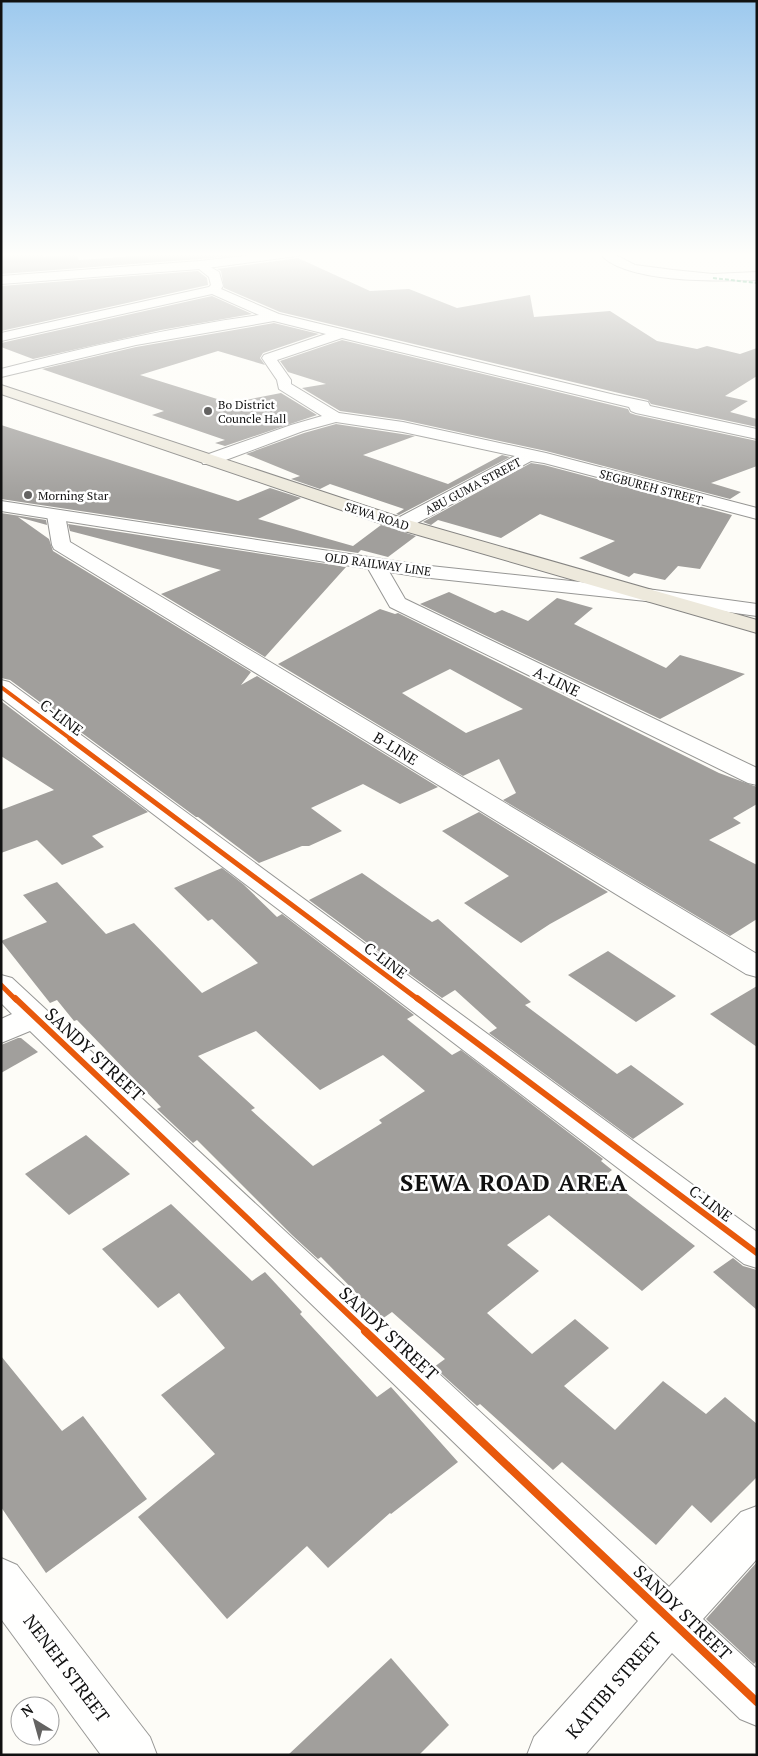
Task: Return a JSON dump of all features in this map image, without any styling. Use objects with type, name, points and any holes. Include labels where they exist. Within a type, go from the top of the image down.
[{"type":"main road","name":"SEWA ROAD","points":[[1,389],[401,524],[757,627]]},
{"type":"street","points":[[1,373],[83,351],[162,335]]},
{"type":"street","points":[[334,418],[284,386],[284,380],[269,358],[338,335]]},
{"type":"street","points":[[345,335],[615,400],[643,405],[636,408],[757,434]]},
{"type":"street","points":[[208,460],[297,428],[334,418]]},
{"type":"street","name":"SEGBUREH STREET","points":[[334,418],[403,427],[546,458],[757,514]]},
{"type":"street","name":"ABU GUMA STREET","points":[[401,524],[528,456],[546,458]]},
{"type":"street","name":"OLD RAILWAY LINE","points":[[1,506],[421,571],[655,596],[757,610]]},
{"type":"street","name":"B-LINE","points":[[56,515],[61,545],[757,968]]},
{"type":"street","name":"A-LINE","points":[[376,564],[397,602],[757,778]]},
{"type":"street","name":"C-LINE","points":[[1,687],[757,1253]]},
{"type":"street","name":"SANDY STREET","points":[[1,985],[18,1024],[671,1619],[757,1702]]},
{"type":"street","name":"KAITIBI STREET","points":[[552,1755],[671,1619],[757,1527]]},
{"type":"street","name":"NENEH STREET","points":[[1,1580],[132,1755]]},
{"type":"building","points":[[37,335],[139,335],[33,359],[1,347],[1,343]]},
{"type":"building","points":[[205,335],[316,335],[263,353],[260,358],[265,365],[218,351],[140,375],[230,403],[281,393],[317,415],[225,446],[215,443],[225,440],[152,415],[164,411],[42,369],[136,347]]},
{"type":"building","points":[[376,335],[648,335],[657,341],[697,349],[707,346],[740,354],[757,348],[757,376],[725,396],[748,401],[730,412],[757,419],[757,427],[651,404],[648,400]]},
{"type":"building","points":[[342,340],[628,409],[630,413],[636,415],[757,441],[757,466],[711,483],[741,492],[730,499],[546,451],[403,420],[340,411],[302,388],[326,384],[288,372],[280,361]]},
{"type":"building","points":[[336,424],[415,436],[363,455],[448,484],[502,455],[510,457],[399,515],[396,514],[404,509],[330,484],[320,489],[291,479],[300,476],[246,454],[304,433]]},
{"type":"building","points":[[1,425],[238,501],[270,488],[301,498],[258,519],[353,546],[381,525],[416,536],[388,557],[361,550],[358,553],[1,499]]},
{"type":"building","points":[[531,463],[732,515],[700,569],[678,566],[665,580],[634,573],[629,577],[579,558],[615,541],[540,514],[501,538],[438,520],[431,525],[423,522]]},
{"type":"building","points":[[1,513],[46,520],[47,525],[18,517],[49,539],[53,551],[251,672],[241,685],[257,676],[438,787],[400,804],[363,784],[311,808],[342,831],[309,846],[302,846],[259,863],[10,680],[1,678]]},
{"type":"building","points":[[68,524],[346,567],[265,657],[161,594],[221,570],[70,531]]},
{"type":"building","points":[[449,592],[495,613],[502,610],[528,621],[557,598],[593,608],[574,624],[666,668],[680,655],[745,674],[660,719],[420,604]]},
{"type":"building","points":[[380,609],[395,614],[398,613],[719,773],[757,787],[757,804],[733,818],[741,823],[709,840],[757,865],[757,919],[730,936],[503,800],[516,793],[499,759],[463,776],[278,664]],"holes":[[[450,669],[523,709],[466,733],[402,693]]]},
{"type":"building","points":[[1,701],[148,812],[92,836],[104,847],[62,865],[37,840],[1,853],[1,810],[54,790],[1,756]]},
{"type":"building","points":[[479,812],[608,892],[550,924],[521,943],[464,903],[509,876],[442,831]]},
{"type":"building","points":[[222,868],[243,884],[277,917],[282,914],[414,1015],[407,1019],[452,1055],[461,1050],[603,1159],[601,1161],[612,1170],[604,1176],[695,1246],[642,1291],[549,1215],[507,1245],[539,1271],[487,1313],[532,1354],[575,1319],[609,1348],[564,1386],[615,1430],[663,1381],[706,1414],[725,1397],[757,1424],[757,1477],[711,1523],[692,1505],[656,1545],[562,1462],[553,1470],[480,1404],[477,1406],[434,1367],[445,1359],[392,1312],[382,1319],[321,1257],[318,1259],[292,1235],[197,1140],[193,1143],[157,1109],[161,1107],[77,1020],[74,1021],[57,1000],[50,1003],[1,941],[47,922],[23,895],[57,882],[106,934],[134,923],[202,993],[258,963],[212,919],[208,921],[174,888]],"holes":[[[256,1031],[320,1090],[383,1055],[425,1091],[379,1120],[382,1123],[313,1166],[251,1110],[255,1108],[198,1056]]]},
{"type":"building","points":[[362,873],[432,922],[438,919],[531,1002],[525,1005],[617,1074],[631,1065],[684,1104],[633,1139],[489,1033],[497,1028],[455,990],[442,998],[309,900]]},
{"type":"building","points":[[608,951],[676,996],[636,1022],[568,975]]},
{"type":"building","points":[[757,986],[757,1047],[710,1014]]},
{"type":"building","points":[[21,1038],[38,1052],[1,1073],[1,1045]]},
{"type":"building","points":[[86,1135],[130,1174],[69,1215],[25,1174]]},
{"type":"building","points":[[171,1204],[252,1281],[265,1272],[302,1312],[300,1314],[377,1397],[391,1387],[458,1462],[390,1513],[328,1568],[307,1546],[227,1619],[138,1517],[215,1454],[161,1395],[225,1348],[179,1293],[158,1308],[102,1249]]},
{"type":"building","points":[[733,1258],[743,1266],[757,1270],[757,1310],[713,1272]]},
{"type":"building","points":[[1,1356],[62,1431],[83,1416],[147,1499],[46,1573],[1,1507]]},
{"type":"building","points":[[757,1562],[757,1660],[754,1664],[706,1619]]},
{"type":"building","points":[[391,1658],[449,1725],[419,1755],[288,1755]]},
{"type":"cycle path","points":[[1,687],[757,1253]]},
{"type":"cycle path","points":[[1,985],[757,1702]]},
{"type":"place","name":"Bo District Councle Hall","points":[[208,411]]},
{"type":"place","name":"Morning Star","points":[[28,495]]},
{"type":"district","name":"SEWA ROAD AREA","points":[[514,1182]]}]
